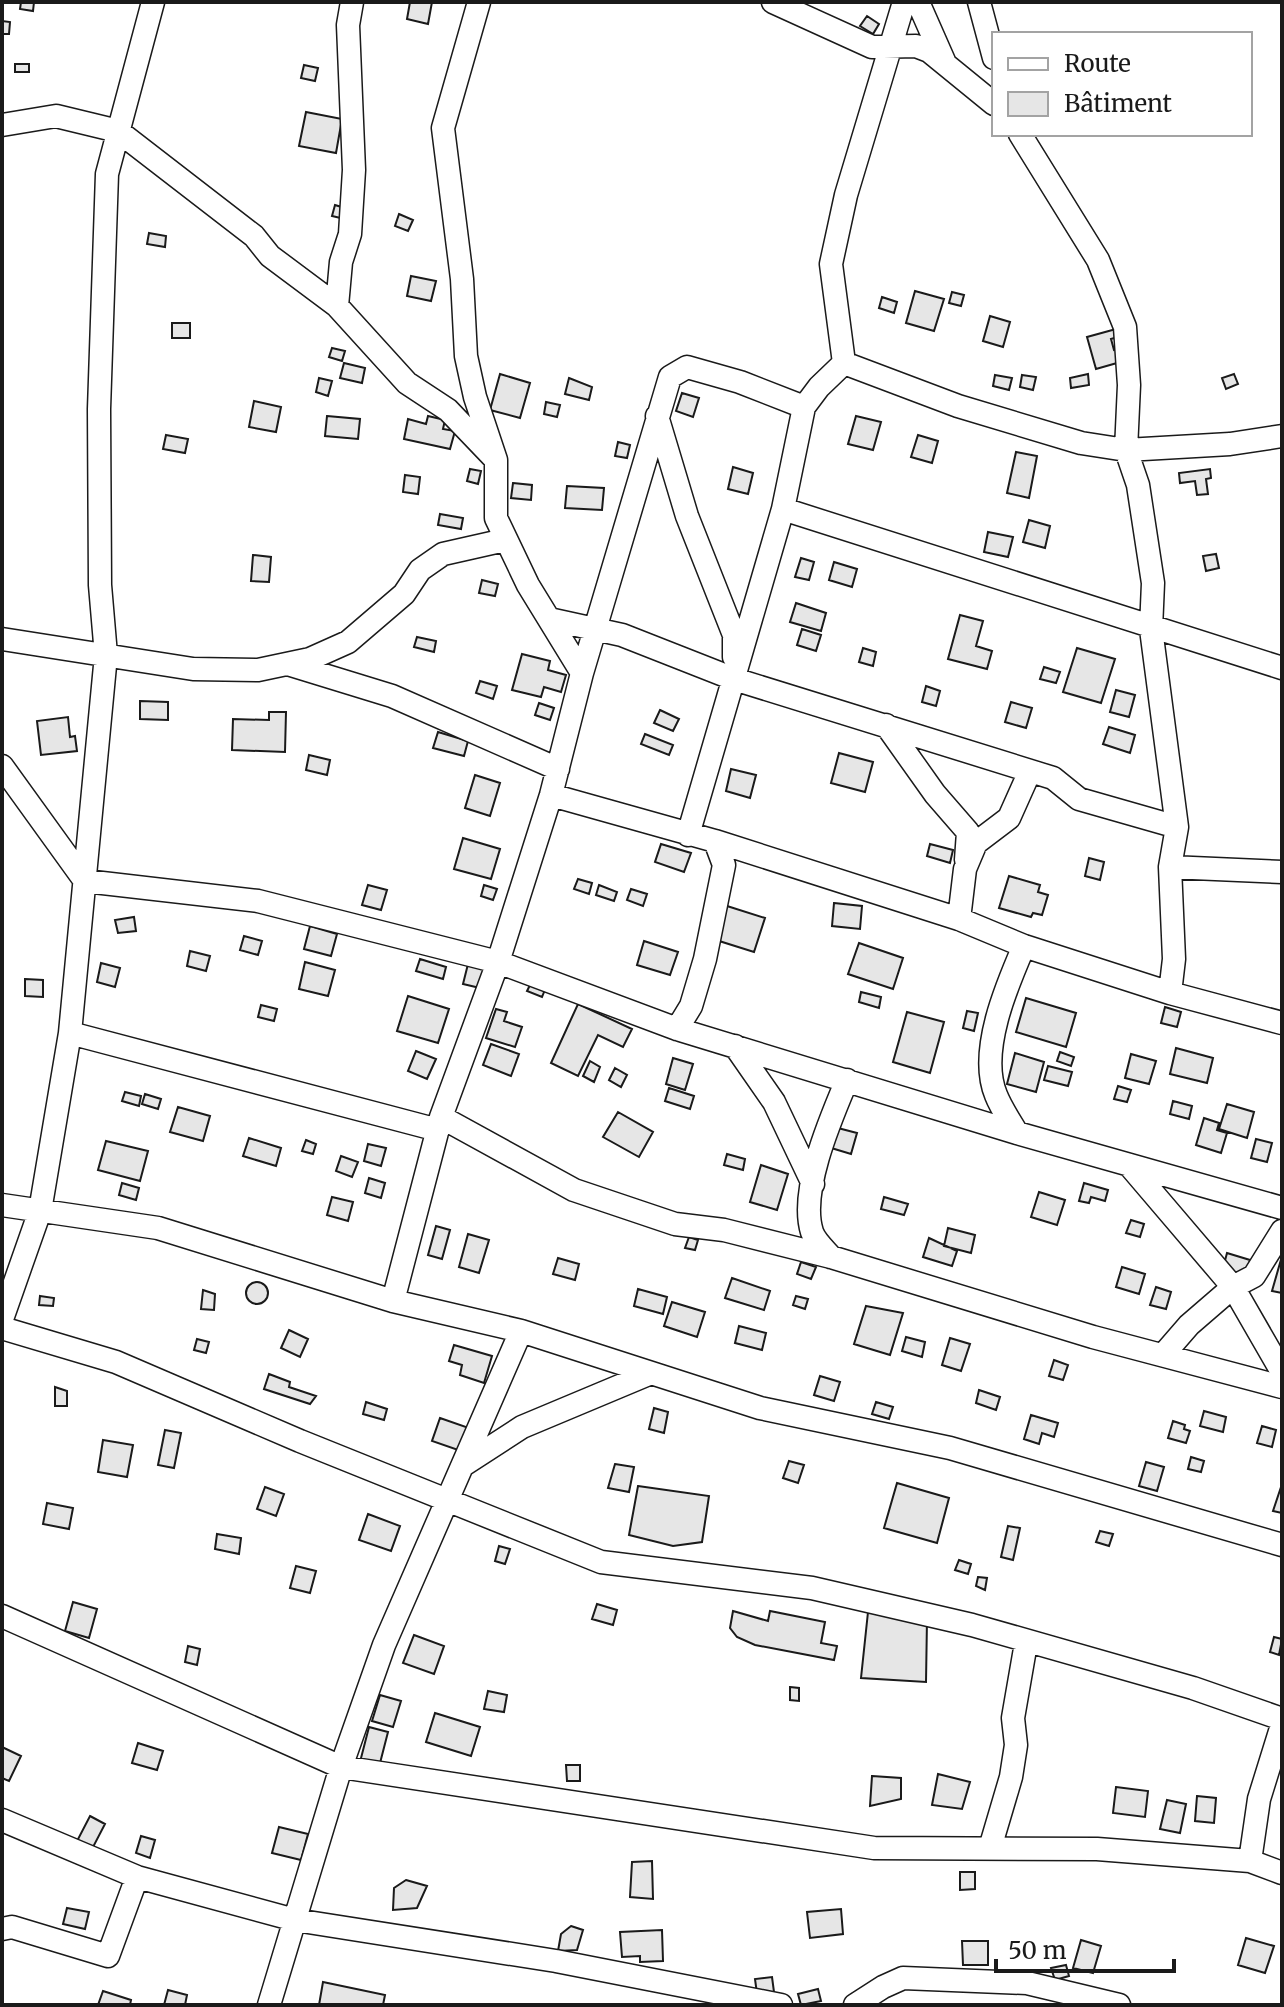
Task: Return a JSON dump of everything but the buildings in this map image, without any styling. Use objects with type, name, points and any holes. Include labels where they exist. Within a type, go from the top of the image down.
[{"type":"street","points":[[2,1319],[40,1211],[70,1033],[106,655],[100,585],[99,409],[107,174],[153,2]]},
{"type":"street","points":[[337,306],[341,262],[350,234],[354,170],[348,25],[352,2]]},
{"type":"street","points":[[479,2],[443,128],[461,266],[466,356],[475,397],[496,460],[496,518],[505,540],[582,673]]},
{"type":"street","points":[[773,2],[872,47],[916,46],[944,62],[992,102]]},
{"type":"street","points":[[844,363],[831,264],[846,195],[904,2]]},
{"type":"street","points":[[918,2],[944,62]]},
{"type":"street","points":[[979,2],[992,51]]},
{"type":"street","points":[[2,125],[56,116],[118,131],[254,236],[270,256],[337,306],[407,383],[448,410],[496,460]]},
{"type":"street","points":[[1021,136],[1098,260],[1125,327],[1129,385],[1126,450],[1138,485],[1153,583],[1151,629],[1177,827],[1170,867],[1174,959],[1170,993]]},
{"type":"street","points":[[688,835],[783,509],[804,407],[844,363]]},
{"type":"street","points":[[844,363],[958,406],[1081,443],[1126,450],[1230,444],[1282,436]]},
{"type":"street","points":[[393,1301],[440,1124],[498,962],[551,795],[582,673],[670,377],[687,367],[740,382],[804,407]]},
{"type":"street","points":[[657,416],[687,516],[734,635],[734,679]]},
{"type":"street","points":[[783,509],[1151,629],[1282,668]]},
{"type":"street","points":[[2,639],[193,669],[258,670],[310,659],[348,642],[404,594],[420,570],[443,554],[505,540]]},
{"type":"street","points":[[549,619],[596,628],[679,655],[734,679],[1053,778],[1079,799],[1177,827]]},
{"type":"street","points":[[286,664],[392,696],[558,769]]},
{"type":"street","points":[[886,725],[935,794],[968,832],[959,919]]},
{"type":"street","points":[[2,766],[85,881],[258,901],[498,962],[677,1029],[1017,1133],[1282,1208]]},
{"type":"street","points":[[965,869],[976,843],[1009,818],[1030,771]]},
{"type":"street","points":[[551,795],[715,841],[959,919],[1024,946],[1170,993],[1282,1023]]},
{"type":"street","points":[[677,1029],[691,1006],[705,959],[724,865],[715,841]]},
{"type":"street","points":[[1170,867],[1282,872]]},
{"type":"street","points":[[1017,1133],[992,1080],[993,1041],[1005,991],[1024,946]]},
{"type":"street","points":[[70,1033],[440,1124],[574,1190],[675,1224],[724,1230],[831,1257],[1282,1387]]},
{"type":"street","points":[[735,1046],[781,1115],[813,1184]]},
{"type":"street","points":[[831,1257],[812,1233],[810,1202],[828,1125],[847,1080]]},
{"type":"street","points":[[1129,1165],[1233,1287],[1282,1372]]},
{"type":"street","points":[[2,1205],[158,1228],[393,1301],[521,1331],[760,1408],[950,1448],[1282,1545]]},
{"type":"street","points":[[1163,1355],[1189,1325],[1233,1287],[1254,1276],[1282,1231]]},
{"type":"street","points":[[2,1328],[116,1362],[601,1562],[812,1588],[972,1625],[1026,1643],[1193,1688],[1282,1722],[1259,1799],[1250,1861]]},
{"type":"street","points":[[269,2005],[341,1767],[384,1645],[450,1501],[521,1331]]},
{"type":"street","points":[[465,1464],[522,1427],[651,1373]]},
{"type":"street","points":[[2,1616],[341,1767],[874,1848],[1097,1849],[1250,1861],[1282,1873]]},
{"type":"street","points":[[990,1848],[1011,1777],[1016,1745],[1013,1718],[1026,1643]]},
{"type":"street","points":[[2,1820],[137,1877],[295,1920],[556,1961],[781,2005]]},
{"type":"street","points":[[2,1929],[12,1927],[108,1956],[137,1877]]},
{"type":"street","points":[[855,2005],[903,1978],[1027,1983],[1119,2005]]}]
